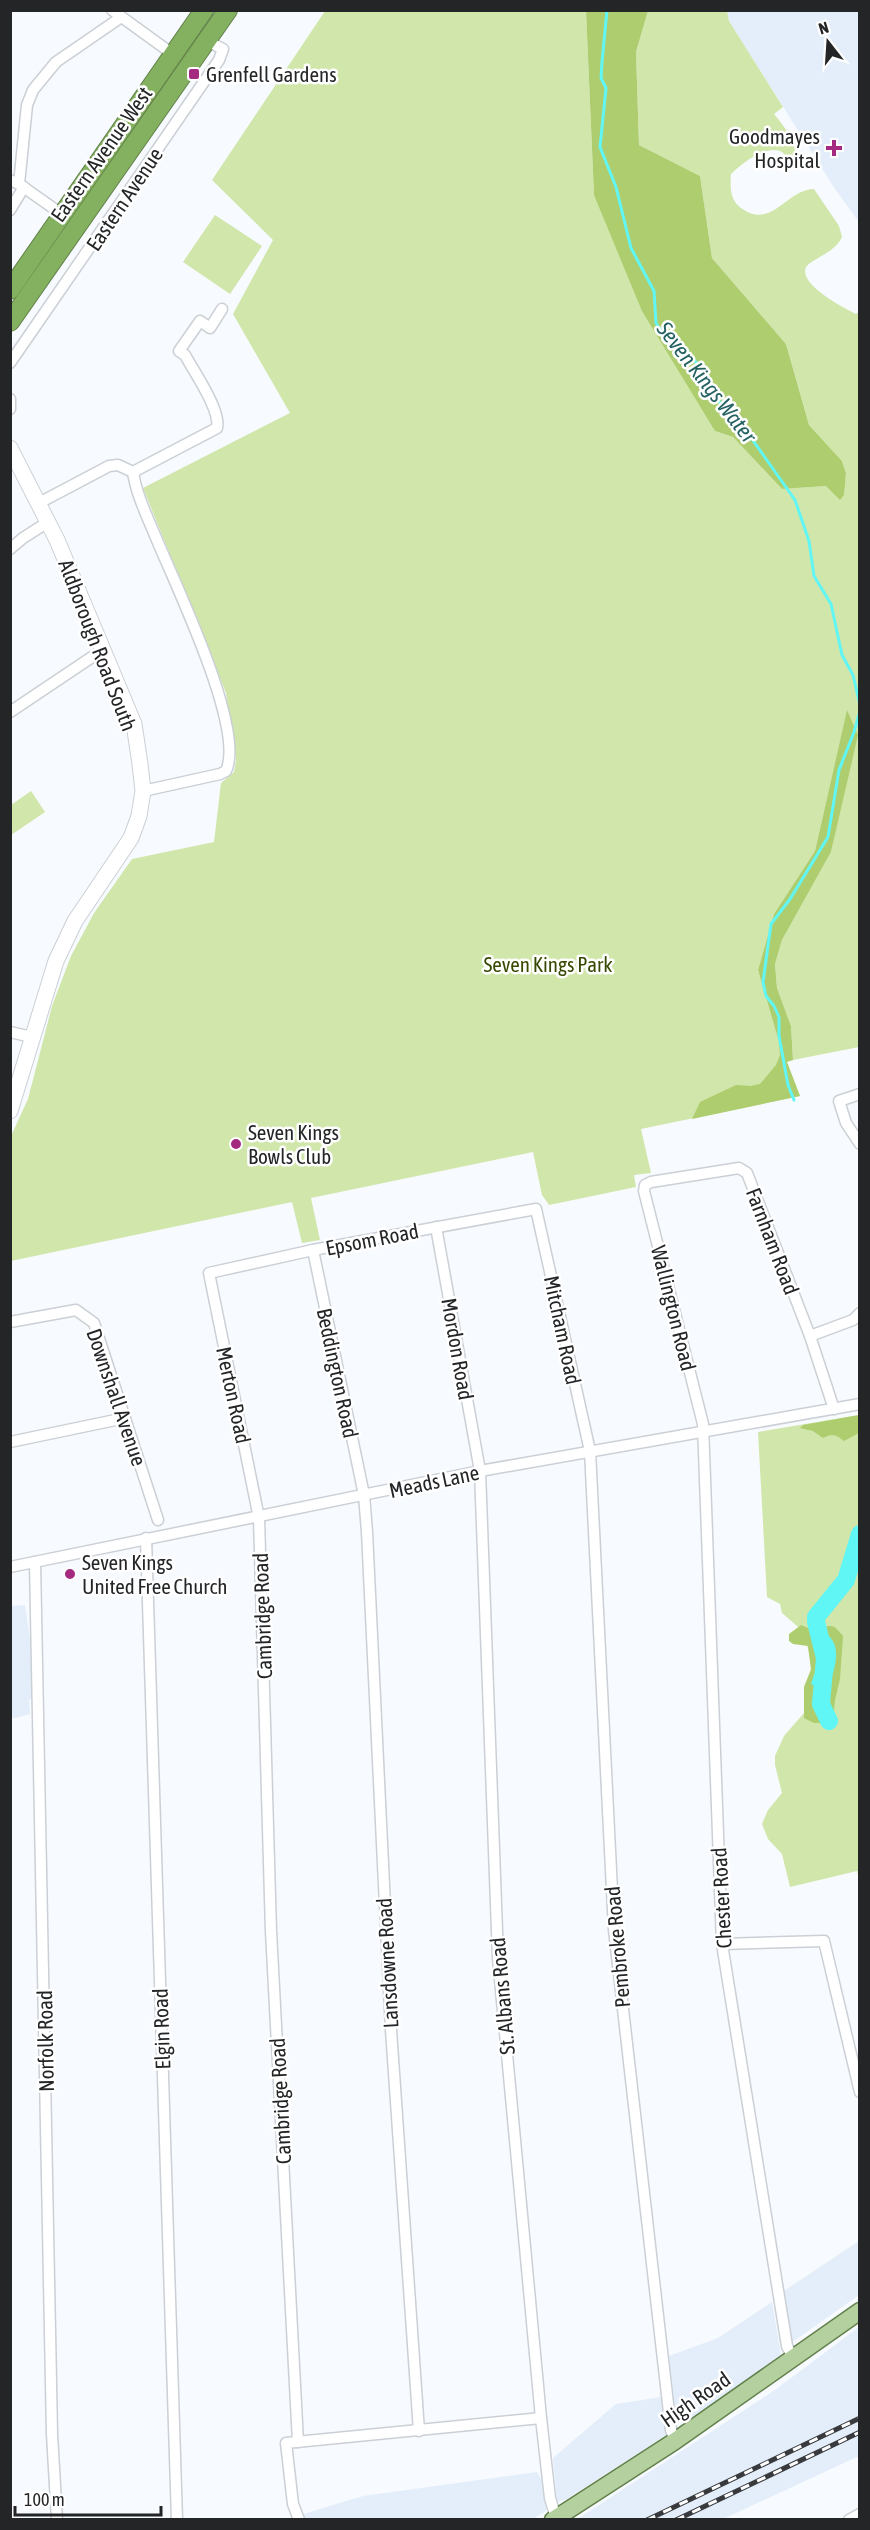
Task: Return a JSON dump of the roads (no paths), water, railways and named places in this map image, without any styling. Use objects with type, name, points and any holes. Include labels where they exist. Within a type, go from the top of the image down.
[{"type":"highway","name":"Eastern Avenue West","points":[[10,290],[204,10]]},
{"type":"highway","name":"Eastern Avenue West","points":[[10,322],[228,10]]},
{"type":"main road","name":"High Road","points":[[554,2519],[675,2441],[860,2311]]},
{"type":"street","points":[[10,210],[18,184],[27,105],[33,90],[56,62],[116,13],[174,56]]},
{"type":"street","name":"Eastern Avenue","points":[[10,363],[219,60],[223,49],[206,43]]},
{"type":"street","points":[[18,184],[63,215]]},
{"type":"street","points":[[134,472],[217,428],[213,407],[185,355],[179,351],[200,321],[210,328],[222,309]]},
{"type":"street","points":[[10,399],[10,409]]},
{"type":"street","name":"Aldborough Road South","points":[[10,448],[48,522],[134,724],[143,791],[142,806],[131,838],[75,921],[56,961],[10,1111]]},
{"type":"street","points":[[39,503],[109,466],[118,465],[134,472]]},
{"type":"street","points":[[134,472],[146,514],[221,696],[231,755],[226,771],[220,774],[143,791]]},
{"type":"street","points":[[10,549],[48,522]]},
{"type":"street","points":[[10,712],[104,649]]},
{"type":"street","points":[[10,1032],[32,1037]]},
{"type":"street","points":[[860,1094],[839,1101],[846,1123],[860,1144]]},
{"type":"street","name":"Farnham Road","points":[[645,1185],[651,1182],[744,1169],[810,1336],[834,1409]]},
{"type":"street","name":"Wallington Road","points":[[645,1185],[644,1191],[704,1432]]},
{"type":"street","name":"Epsom Road","points":[[209,1273],[313,1250],[536,1209]]},
{"type":"street","name":"Mitcham Road","points":[[536,1209],[590,1451]]},
{"type":"street","name":"Mordon Road","points":[[436,1227],[480,1471]]},
{"type":"street","name":"Beddington Road","points":[[313,1250],[363,1495]]},
{"type":"street","name":"Merton Road","points":[[209,1273],[259,1518]]},
{"type":"street","name":"Downshall Avenue","points":[[10,1322],[76,1310],[94,1323],[158,1520]]},
{"type":"street","points":[[810,1336],[853,1320],[860,1313]]},
{"type":"street","name":"Meads Lane","points":[[10,1567],[146,1538],[259,1518],[480,1471],[860,1404]]},
{"type":"street","points":[[10,1442],[125,1418]]},
{"type":"street","name":"Chester Road","points":[[704,1432],[722,1944],[787,2346],[793,2358]]},
{"type":"street","name":"Pembroke Road","points":[[590,1451],[614,1930],[657,2322],[671,2430],[675,2441]]},
{"type":"street","name":"St. Albans Road","points":[[480,1471],[498,1958],[541,2418],[554,2519]]},
{"type":"street","name":"Lansdowne Road","points":[[363,1495],[391,2030],[419,2431]]},
{"type":"street","name":"Cambridge Road","points":[[259,1518],[271,1931],[298,2442]]},
{"type":"street","name":"Elgin Road","points":[[146,1538],[177,2520]]},
{"type":"street","name":"Norfolk Road","points":[[35,1562],[52,2422],[57,2520]]},
{"type":"street","points":[[722,1944],[824,1941],[860,2092]]},
{"type":"street","points":[[299,2520],[292,2504],[286,2443],[541,2418]]},
{"type":"street","points":[[849,2520],[860,2514]]},
{"type":"water","points":[[825,1633],[834,1643],[836,1662],[830,1682],[816,1687],[811,1684],[819,1660],[816,1637]]},
{"type":"waterway","name":"Seven Kings Water","points":[[607,10],[601,78],[606,88],[600,147],[616,187],[631,248],[654,291],[656,323],[659,328],[682,344],[704,373],[725,412],[747,432],[795,500],[809,541],[814,576],[831,604],[842,655],[853,675],[860,705]]},
{"type":"waterway","name":"Seven Kings Water","points":[[794,1100],[788,1085],[779,1036],[779,1017],[766,996],[763,982],[771,924],[790,899],[828,837],[839,770],[860,711]]},
{"type":"waterway","name":"Seven Kings Water","points":[[829,1721],[821,1704],[825,1658],[816,1617],[846,1580],[860,1534]]},
{"type":"railway","points":[[647,2520],[860,2418]]},
{"type":"railway","points":[[676,2520],[860,2432]]},
{"type":"place","name":"Grenfell Gardens","points":[[194,74]]},
{"type":"place","name":"Goodmayes Hospital","points":[[834,148]]},
{"type":"place","name":"Seven Kings Bowls Club","points":[[236,1144]]},
{"type":"place","name":"Seven Kings United Free Church","points":[[70,1574]]},
{"type":"park label","name":"Seven Kings Park","points":[[548,964]]}]
